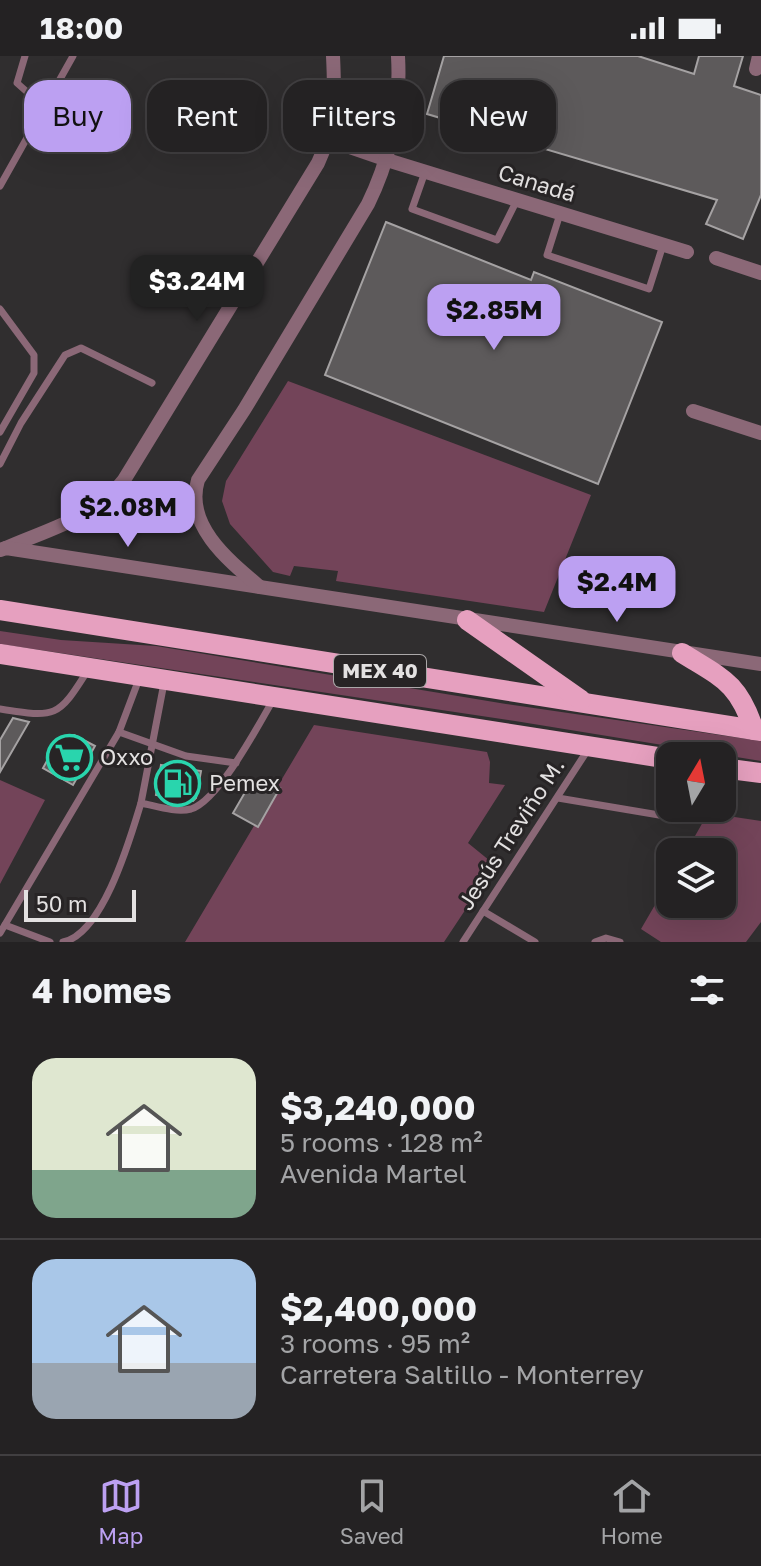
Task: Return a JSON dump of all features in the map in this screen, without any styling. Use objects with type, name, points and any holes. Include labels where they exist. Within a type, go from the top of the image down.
[{"type":"main road","name":"MEX 40","points":[[0,610],[757,730]]},
{"type":"main road","points":[[467,620],[588,704]]},
{"type":"main road","points":[[0,623],[103,638],[177,638]]},
{"type":"main road","points":[[682,653],[727,681],[737,691],[757,730]]},
{"type":"main road","name":"MEX 40","points":[[0,654],[656,757]]},
{"type":"main road","points":[[736,770],[761,773]]},
{"type":"street","points":[[333,56],[333,80]]},
{"type":"street","points":[[260,587],[233,565],[203,527],[194,503],[194,492],[198,480],[244,410],[368,204],[387,160],[398,102],[398,56]]},
{"type":"street","points":[[3,549],[88,513],[112,496],[323,152]]},
{"type":"street","name":"Canadá","points":[[364,152],[687,252]]},
{"type":"street","points":[[716,258],[760,270]]},
{"type":"street","points":[[693,411],[761,433]]},
{"type":"street","points":[[3,549],[761,664]]},
{"type":"lane","points":[[24,89],[17,83],[25,56]]},
{"type":"lane","points":[[59,80],[73,56]]},
{"type":"lane","points":[[0,186],[24,143]]},
{"type":"lane","points":[[425,172],[412,209],[497,240],[517,200]]},
{"type":"lane","points":[[560,214],[547,255],[649,289],[663,245]]},
{"type":"lane","points":[[0,309],[34,355],[34,373],[0,432]]},
{"type":"lane","points":[[0,464],[21,423],[65,355],[81,348],[152,383]]},
{"type":"lane","points":[[0,709],[39,715],[56,711],[67,703],[89,669]]},
{"type":"lane","points":[[0,933],[119,732],[140,677]]},
{"type":"lane","points":[[63,942],[86,929],[110,890],[126,853],[141,803],[165,681]]},
{"type":"lane","points":[[141,803],[176,810],[193,808],[209,796],[236,763],[274,699]]},
{"type":"lane","points":[[119,732],[186,756],[236,763]]},
{"type":"lane","name":"Jesús Treviño M.","points":[[463,942],[590,746]]},
{"type":"lane","points":[[558,798],[656,814]]},
{"type":"lane","points":[[483,911],[535,942]]},
{"type":"lane","points":[[5,925],[50,942]]},
{"type":"lane","points":[[595,942],[606,938],[620,942]]},
{"type":"shaded area","points":[[288,381],[591,495],[544,612],[336,581],[338,571],[294,566],[290,576],[273,572],[230,524],[222,501],[226,481]]},
{"type":"shaded area","points":[[0,631],[61,640],[156,646],[506,704],[761,741],[761,761],[736,757],[736,742],[656,744],[0,644]]},
{"type":"shaded area","points":[[314,725],[487,752],[489,783],[505,785],[468,843],[495,865],[444,942],[185,942]]},
{"type":"shaded area","points":[[0,780],[45,800],[0,884]]},
{"type":"shaded area","points":[[736,817],[761,821],[761,922],[746,942],[661,942],[641,929],[656,903],[656,918],[736,918],[736,838],[694,838],[703,822],[736,822]]},
{"type":"building","points":[[444,56],[638,56],[694,74],[699,56],[743,56],[734,86],[761,95],[761,195],[743,239],[706,224],[717,200],[555,152],[556,80],[440,80],[440,118],[427,114]]},
{"type":"building","points":[[386,222],[531,280],[534,272],[662,322],[598,484],[325,375]]},
{"type":"building","points":[[13,718],[29,722],[0,772],[0,740]]},
{"type":"building","name":"Oxxo","points":[[74,735],[95,746],[73,785],[43,768],[60,738]]},
{"type":"building","name":"Pemex","points":[[161,765],[201,771],[193,801],[156,795]]},
{"type":"building","points":[[263,779],[280,788],[258,827],[233,813],[251,782]]},
{"type":"place","name":"Oxxo","points":[[69,757]]},
{"type":"place","name":"Pemex","points":[[178,783]]}]
